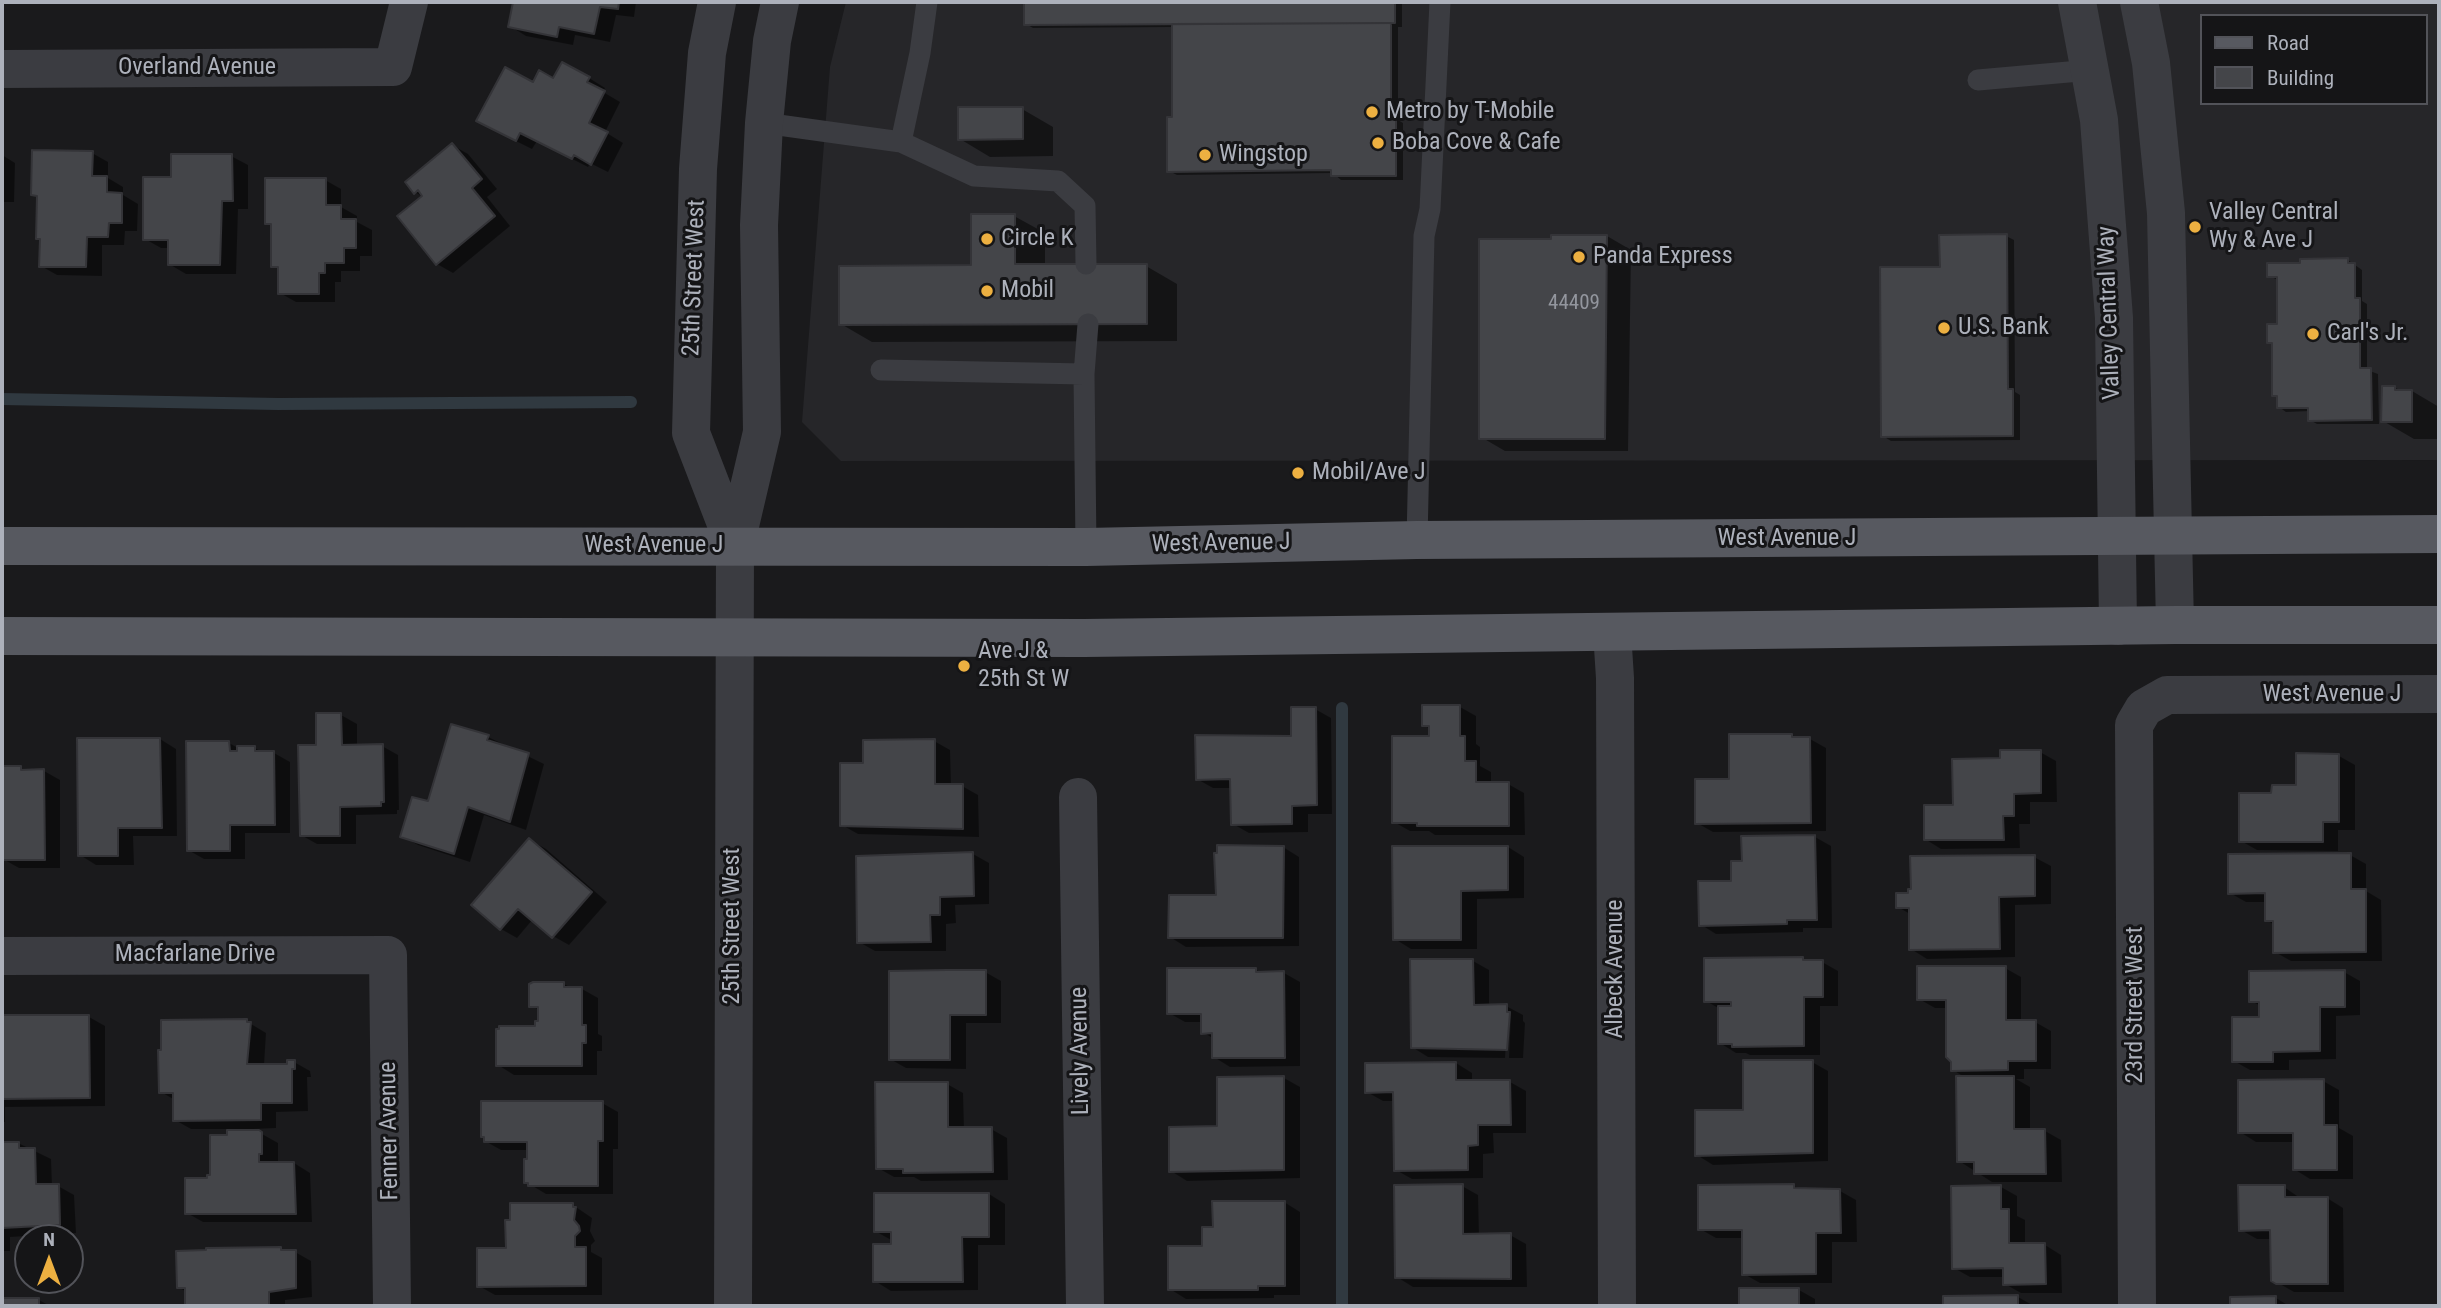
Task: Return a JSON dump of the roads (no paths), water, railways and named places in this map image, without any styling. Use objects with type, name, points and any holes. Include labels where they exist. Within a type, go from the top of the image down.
[{"type":"main road","name":"West Avenue J","points":[[2,546],[1086,547],[1417,540],[2439,534]]},
{"type":"main road","points":[[2,636],[1084,638],[2175,625],[2439,625]]},
{"type":"street","name":"Overland Avenue","points":[[2,69],[393,67],[409,2]]},
{"type":"street","name":"25th Street West","points":[[717,2],[707,53],[698,169],[691,433],[735,547]]},
{"type":"street","name":"25th Street West","points":[[733,1306],[735,547],[762,432],[760,225],[764,122],[772,41],[780,2]]},
{"type":"street","name":"Valley Central Way","points":[[2077,2],[2099,120],[2114,318],[2118,626]]},
{"type":"street","points":[[2139,2],[2151,63],[2166,213],[2175,625]]},
{"type":"street","name":"Albeck Avenue","points":[[1612,632],[1615,678],[1616,1306]]},
{"type":"street","name":"West Avenue J","points":[[2144,708],[2167,695],[2439,694]]},
{"type":"street","name":"23rd Street West","points":[[2137,1306],[2134,725],[2144,708]]},
{"type":"street","name":"Lively Avenue","points":[[1078,797],[1085,1306]]},
{"type":"street","name":"Macfarlane Drive","points":[[2,956],[388,955]]},
{"type":"street","name":"Fenner Avenue","points":[[388,955],[392,1306]]},
{"type":"lane","points":[[901,142],[920,53],[927,2]]},
{"type":"lane","points":[[1417,540],[1424,236],[1430,209],[1440,2]]},
{"type":"lane","points":[[1978,80],[2091,70]]},
{"type":"lane","points":[[764,122],[901,142],[974,176],[1058,181],[1085,206],[1086,264]]},
{"type":"lane","points":[[1086,547],[1084,374],[1088,324]]},
{"type":"lane","points":[[881,370],[1084,374]]},
{"type":"waterway","points":[[2,399],[278,404],[631,402]]},
{"type":"waterway","points":[[1342,708],[1342,1306]]},
{"type":"place","name":"Metro by T-Mobile","points":[[1372,112]]},
{"type":"place","name":"Boba Cove & Cafe","points":[[1378,143]]},
{"type":"place","name":"Wingstop","points":[[1205,155]]},
{"type":"place","name":"Valley Central Wy & Ave J","points":[[2195,227]]},
{"type":"place","name":"Circle K","points":[[987,239]]},
{"type":"place","name":"Panda Express","points":[[1579,257]]},
{"type":"place","name":"Mobil","points":[[987,291]]},
{"type":"place","name":"U.S. Bank","points":[[1944,328]]},
{"type":"place","name":"Carl's Jr.","points":[[2313,334]]},
{"type":"place","name":"Mobil/Ave J","points":[[1298,473]]},
{"type":"place","name":"Ave J & 25th St W","points":[[964,666]]}]
